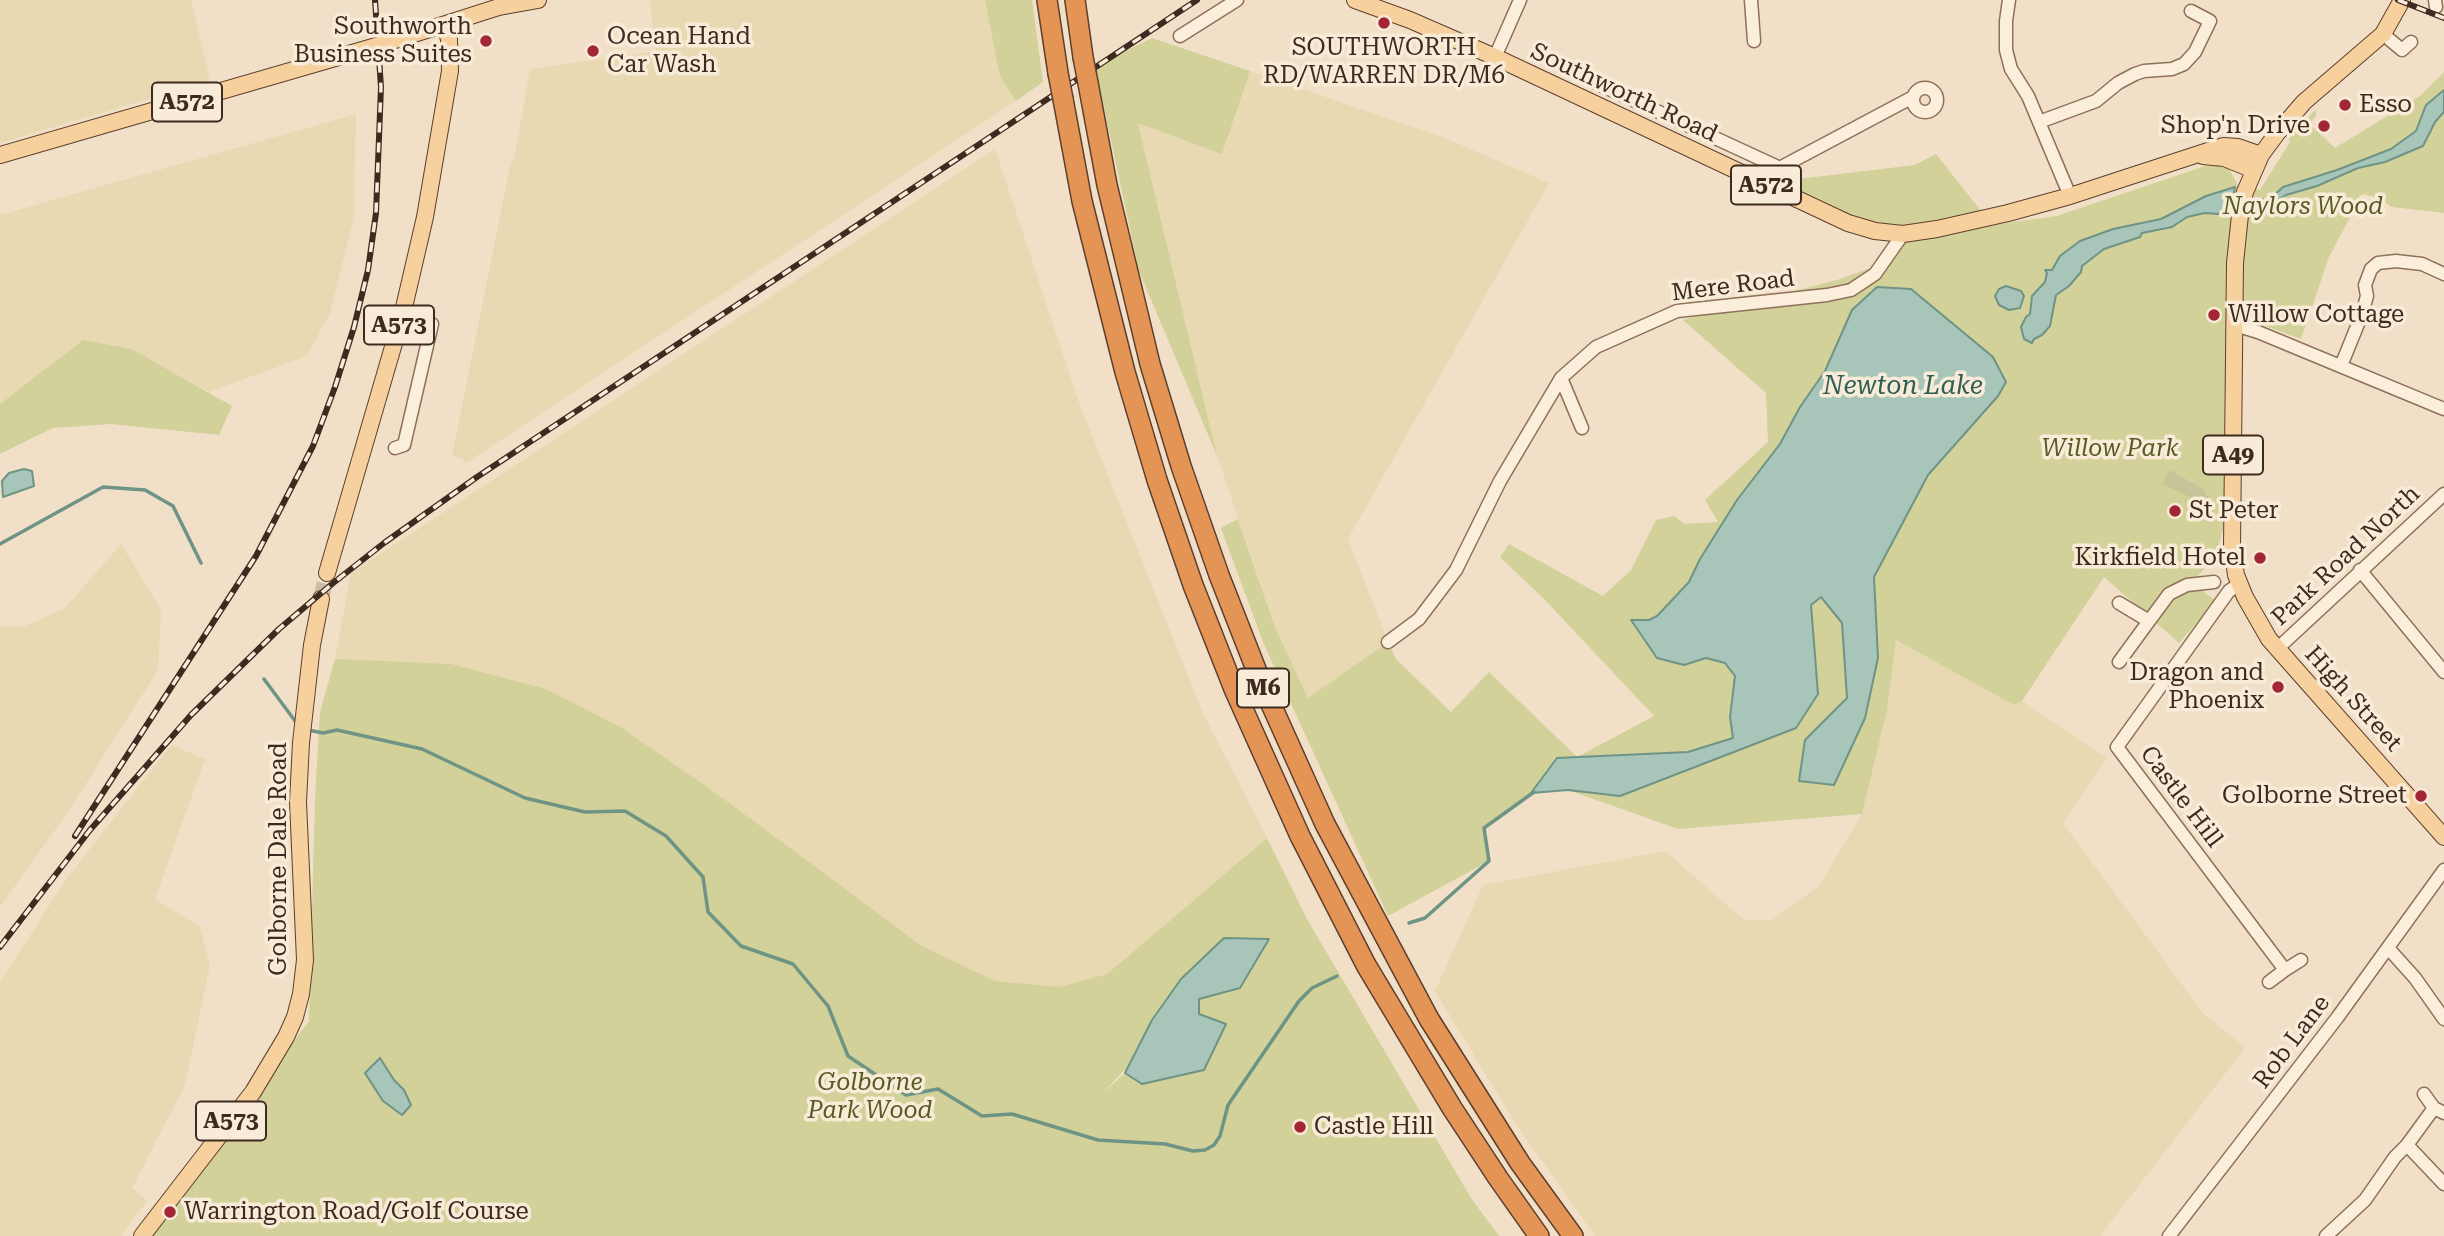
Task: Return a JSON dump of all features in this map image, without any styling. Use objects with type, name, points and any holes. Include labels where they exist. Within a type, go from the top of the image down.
[{"type":"highway","name":"M6","points":[[1047,0],[1058,73],[1088,227],[1128,384],[1157,480],[1234,689],[1300,836],[1366,965],[1452,1108],[1539,1236]]},
{"type":"highway","name":"M6","points":[[1075,0],[1110,199],[1150,364],[1181,466],[1219,575],[1261,682],[1325,824],[1416,995],[1507,1142],[1573,1236]]},
{"type":"main road","name":"A572","points":[[0,155],[438,28],[480,6],[538,0]]},
{"type":"main road","name":"Southworth Road","points":[[1355,0],[1410,20],[1495,57],[1848,223],[1875,232],[1903,234],[1937,229],[2070,196],[2216,148],[2230,146],[2246,149],[2258,163]]},
{"type":"main road","name":"A49","points":[[2234,587],[2232,546],[2235,263],[2240,215],[2258,163],[2304,102],[2383,34],[2402,0]]},
{"type":"main road","name":"A573","points":[[327,573],[402,316],[425,217],[450,71],[438,28]]},
{"type":"main road","name":"High Street","points":[[2234,587],[2277,649],[2444,837]]},
{"type":"main road","name":"Golborne Dale Road","points":[[142,1236],[253,1092],[286,1037],[301,994],[305,960],[298,802],[303,721],[312,645],[321,599]]},
{"type":"street","points":[[1180,36],[1237,0]]},
{"type":"street","points":[[1495,57],[1520,0]]},
{"type":"street","points":[[1751,0],[1754,41]]},
{"type":"street","points":[[2004,5],[2006,50],[2011,69],[2028,96],[2070,196]]},
{"type":"street","points":[[2191,12],[2223,27]]},
{"type":"street","points":[[2039,122],[2096,101],[2118,83],[2135,74],[2172,69],[2184,64],[2195,52],[2210,21]]},
{"type":"street","points":[[2383,34],[2403,50]]},
{"type":"street","points":[[1607,72],[1598,83],[1780,168]]},
{"type":"street","points":[[1755,180],[1913,97]]},
{"type":"street","name":"Mere Road","points":[[1388,642],[1419,619],[1455,570],[1500,481],[1561,378],[1596,347],[1677,311],[1851,290],[1875,274],[1903,234]]},
{"type":"street","points":[[2341,366],[2362,314],[2367,296],[2365,285],[2371,269],[2378,263],[2396,261],[2422,264],[2444,274]]},
{"type":"street","points":[[395,448],[404,445],[432,324],[402,316]]},
{"type":"street","points":[[2235,325],[2444,409]]},
{"type":"street","points":[[1561,378],[1581,433]]},
{"type":"street","name":"Park Road North","points":[[2277,649],[2360,570],[2441,503]]},
{"type":"street","points":[[2360,570],[2444,672]]},
{"type":"street","points":[[2200,574],[2214,582],[2234,587]]},
{"type":"street","points":[[2119,662],[2169,594],[2187,585],[2214,582]]},
{"type":"street","name":"Castle Hill","points":[[2234,587],[2117,747],[2286,970]]},
{"type":"street","points":[[2119,603],[2149,621]]},
{"type":"street","name":"Rob Lane","points":[[2169,1236],[2337,1018],[2444,870]]},
{"type":"street","points":[[2388,948],[2415,978],[2444,1019]]},
{"type":"street","points":[[2269,982],[2301,960]]},
{"type":"street","points":[[2326,1236],[2365,1200],[2395,1157],[2439,1110],[2424,1094]]},
{"type":"street","points":[[2407,1145],[2444,1184]]},
{"type":"shaded area","points":[[0,0],[191,0],[210,81],[0,143]]},
{"type":"shaded area","points":[[985,0],[1000,77],[1016,101],[466,463],[462,458],[452,456],[511,161],[514,161],[530,69],[656,51],[650,1]]},
{"type":"shaded area","points":[[1250,71],[1445,138],[1549,183],[1348,539],[1388,642],[1308,698],[1274,625],[1217,456],[1138,122],[1222,154]]},
{"type":"shaded area","points":[[356,114],[354,217],[330,313],[307,356],[209,392],[132,349],[83,340],[0,404],[0,215]]},
{"type":"shaded area","points":[[995,149],[1077,397],[1203,713],[1267,838],[1107,974],[1059,987],[995,981],[922,946],[724,799],[335,659],[351,573]]},
{"type":"shaded area","points":[[121,544],[161,610],[158,670],[68,812],[0,907],[0,627],[22,627],[64,609]]},
{"type":"shaded area","points":[[1896,640],[2014,705],[2022,701],[2107,758],[2063,823],[2203,1013],[2245,1048],[2100,1236],[1595,1236],[1515,1123],[1435,991],[1483,885],[1665,851],[1744,920],[1771,920],[1819,886],[1862,814],[1887,710]]},
{"type":"shaded area","points":[[171,745],[205,759],[155,899],[200,927],[210,965],[185,1085],[132,1188],[147,1201],[121,1236],[0,1236],[0,982],[65,881]]},
{"type":"green space","points":[[985,0],[1032,0],[1043,82],[1016,101],[1000,77]]},
{"type":"green space","points":[[1152,38],[1250,71],[1222,154],[1138,123],[1217,456],[1139,271],[1095,66]]},
{"type":"green space","name":"Willow Park","points":[[2444,72],[2444,213],[2392,207],[2379,198],[2363,194],[2356,199],[2329,257],[2301,339],[2231,313],[2232,496],[2218,548],[2192,583],[2216,601],[2179,643],[2104,577],[2022,701],[2014,705],[1896,640],[1887,710],[1862,814],[1678,829],[1568,790],[1620,796],[1732,738],[1688,752],[1557,759],[1531,793],[1484,828],[1489,861],[1388,916],[1263,642],[1221,528],[1238,519],[1274,625],[1308,698],[1388,642],[1396,659],[1451,712],[1489,672],[1577,757],[1654,716],[1545,600],[1500,557],[1509,544],[1603,596],[1631,570],[1656,520],[1674,516],[1685,524],[1718,522],[1705,500],[1768,442],[1766,393],[1683,320],[1837,280],[1879,265],[1896,226],[1877,227],[1773,182],[1915,165],[1936,154],[1989,225],[2057,216],[2205,166],[2215,165],[2229,169],[2238,185],[2260,190],[2290,142],[2289,139],[2315,110],[2316,116],[2309,124],[2335,148],[2420,96]],"holes":[[[1852,310],[1998,396],[1928,475],[1874,577],[1878,658],[1799,781],[1805,740],[1847,698],[1842,623],[1821,597],[1811,604],[1818,694],[1733,738],[1730,717],[1735,676],[1725,662],[1713,658],[1684,665],[1649,620],[1657,616],[1689,582],[1700,559],[1737,500],[1780,444],[1800,407],[1825,371]]]},
{"type":"green space","points":[[83,340],[132,349],[232,406],[219,435],[111,424],[53,428],[0,454],[0,404]]},
{"type":"green space","points":[[2170,470],[2203,489],[2214,508],[2162,484]]},
{"type":"green space","name":"Golborne Park Wood","points":[[335,659],[451,664],[546,689],[622,728],[724,799],[922,946],[995,981],[1059,987],[1107,974],[1267,838],[1307,919],[1471,1198],[1499,1236],[147,1236],[309,1021],[320,712]],"holes":[[[1224,939],[1268,939],[1199,999],[1199,1014],[1142,1084],[1125,1073],[1102,1094],[1129,1065],[1152,1020],[1181,979]]]},
{"type":"water","points":[[2444,90],[2444,112],[2435,122],[2423,146],[2385,162],[2358,168],[2317,186],[2286,195],[2269,205],[2261,205],[2261,199],[2270,199],[2283,187],[2391,149],[2416,131],[2426,105]]},
{"type":"water","points":[[2235,187],[2231,208],[2218,214],[2205,213],[2187,217],[2172,227],[2142,233],[2140,237],[2104,249],[2082,266],[2081,272],[2069,286],[2056,295],[2050,326],[2042,335],[2032,343],[2024,339],[2021,327],[2030,314],[2032,296],[2045,282],[2045,270],[2052,270],[2060,256],[2080,241],[2113,229],[2161,219],[2206,196]]},
{"type":"water","points":[[2006,286],[2021,291],[2024,296],[2020,308],[2009,310],[1999,305],[1995,296],[1999,289]]},
{"type":"water","name":"Newton Lake","points":[[1877,287],[1911,289],[1993,357],[2006,382],[1998,396],[1928,475],[1874,577],[1878,658],[1865,718],[1834,785],[1799,781],[1805,740],[1847,698],[1842,623],[1821,597],[1811,605],[1818,694],[1796,728],[1620,796],[1568,790],[1531,793],[1557,758],[1688,752],[1733,738],[1730,717],[1735,676],[1725,663],[1706,658],[1684,665],[1657,658],[1631,620],[1649,620],[1657,616],[1689,582],[1700,559],[1737,500],[1780,444],[1800,407],[1825,371],[1852,310]]},
{"type":"water","points":[[24,469],[32,471],[34,486],[3,497],[2,481],[9,473]]},
{"type":"water","points":[[1224,938],[1269,939],[1240,988],[1199,999],[1199,1014],[1226,1024],[1204,1070],[1142,1084],[1125,1073],[1152,1020],[1181,979]]},
{"type":"water","points":[[380,1058],[404,1090],[411,1105],[402,1115],[383,1101],[365,1073]]},
{"type":"waterway","points":[[0,544],[103,487],[145,490],[173,506],[201,563]]},
{"type":"waterway","points":[[264,679],[298,725]]},
{"type":"waterway","points":[[308,730],[323,733],[337,730],[422,749],[525,798],[585,812],[625,811],[666,836],[703,877],[708,912],[741,946],[793,964],[828,1006],[848,1056],[906,1095],[938,1089],[982,1116],[1012,1114],[1098,1140],[1165,1144],[1193,1151],[1205,1150],[1214,1145],[1220,1136],[1228,1105],[1299,1001],[1312,988],[1337,976]]},
{"type":"waterway","points":[[1409,923],[1425,918],[1489,861],[1484,828],[1534,792]]},
{"type":"tunnel","points":[[321,599],[327,573]]},
{"type":"railway","points":[[75,836],[256,556],[313,446],[335,387],[368,270],[376,213],[381,87],[375,0]]},
{"type":"railway","points":[[0,947],[90,830],[191,715],[279,629],[332,584],[384,543],[477,477],[1197,0]]},
{"type":"railway","points":[[2398,0],[2444,18]]},
{"type":"place","name":"SOUTHWORTH RD/WARREN DR/M6","points":[[1384,23]]},
{"type":"place","name":"Southworth Business Suites","points":[[486,41]]},
{"type":"place","name":"Ocean Hand Car Wash","points":[[593,51]]},
{"type":"place","name":"Esso","points":[[2345,105]]},
{"type":"place","name":"Shop'n Drive","points":[[2324,126]]},
{"type":"place","name":"Willow Cottage","points":[[2214,315]]},
{"type":"place","name":"St Peter","points":[[2175,511]]},
{"type":"place","name":"Kirkfield Hotel","points":[[2260,558]]},
{"type":"place","name":"Dragon and Phoenix","points":[[2278,687]]},
{"type":"place","name":"Golborne Street","points":[[2421,796]]},
{"type":"place","name":"Castle Hill","points":[[1300,1127]]},
{"type":"place","name":"Warrington Road/Golf Course","points":[[170,1212]]},
{"type":"park label","name":"Naylors Wood","points":[[2303,207]]}]
